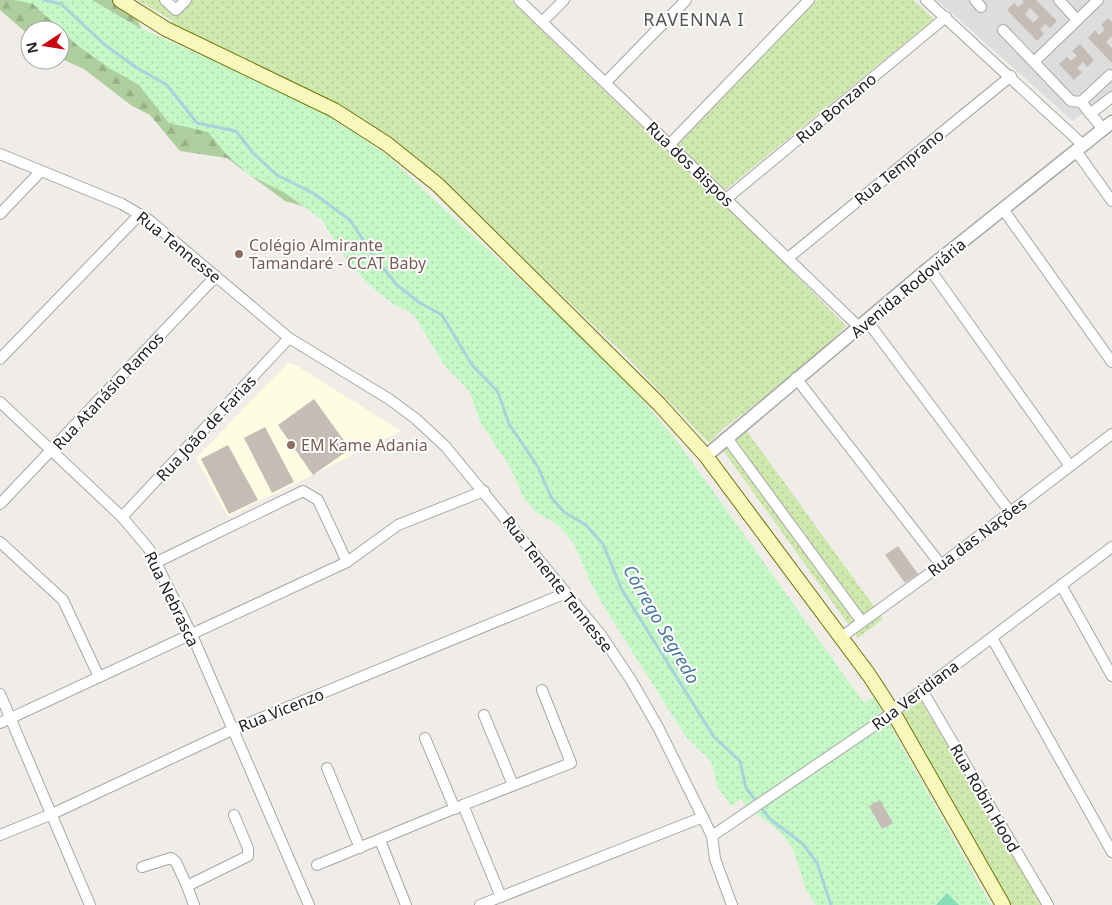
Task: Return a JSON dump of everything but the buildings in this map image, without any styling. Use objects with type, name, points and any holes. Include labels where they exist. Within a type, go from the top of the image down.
[{"type":"main road","points":[[120,0],[166,29],[308,96],[387,144],[438,184],[659,404],[706,456],[869,675],[893,712],[1003,905]]},
{"type":"street","points":[[165,0],[176,10],[186,0]]},
{"type":"street","name":"Rua dos Bispos","points":[[519,0],[788,258],[864,325],[1010,512]]},
{"type":"street","points":[[542,22],[564,0]]},
{"type":"street","points":[[606,82],[686,0]]},
{"type":"street","points":[[670,144],[809,0]]},
{"type":"street","points":[[926,0],[1010,76],[1080,148],[1112,201]]},
{"type":"street","points":[[1059,0],[1077,20]]},
{"type":"street","points":[[1034,62],[1098,0]]},
{"type":"street","name":"Rua Bonzano","points":[[726,198],[946,17]]},
{"type":"street","points":[[1003,30],[1071,101],[1081,102],[1090,114],[1107,126]]},
{"type":"street","points":[[1081,102],[1110,75]]},
{"type":"street","name":"Rua Temprano","points":[[788,258],[1010,76]]},
{"type":"street","points":[[1093,90],[1103,104]]},
{"type":"street","points":[[1090,114],[1112,97]]},
{"type":"street","name":"Avenida Rodoviária","points":[[706,456],[796,378],[864,325],[929,268],[1107,126]]},
{"type":"street","name":"Rua Tennesse","points":[[0,154],[122,204],[140,214],[290,338]]},
{"type":"street","points":[[0,214],[41,171]]},
{"type":"street","points":[[1003,209],[1112,362]]},
{"type":"street","points":[[0,359],[140,214]]},
{"type":"street","points":[[929,268],[1070,466]]},
{"type":"street","name":"Rua Atanásio Ramos","points":[[0,504],[216,276]]},
{"type":"street","name":"Rua Tenente Tennesse","points":[[290,338],[389,400],[416,419],[445,446],[601,635],[631,680],[658,727],[703,817],[712,836],[715,858],[732,905]]},
{"type":"street","name":"Rua João de Farias","points":[[122,517],[290,338]]},
{"type":"street","points":[[796,378],[941,564]]},
{"type":"street","name":"Rua Nebrasca","points":[[0,402],[122,517],[149,549],[157,562],[192,635],[309,905]]},
{"type":"street","name":"Rua das Nações","points":[[840,638],[1112,434]]},
{"type":"street","points":[[727,438],[862,622]]},
{"type":"street","points":[[0,724],[347,562],[398,525],[484,491]]},
{"type":"street","points":[[157,562],[303,492],[318,500],[347,562]]},
{"type":"street","points":[[0,542],[63,600],[99,677]]},
{"type":"street","name":"Rua Veridiana","points":[[712,836],[893,712],[1112,547]]},
{"type":"street","points":[[1061,586],[1112,676]]},
{"type":"street","name":"Rua Vicenzo","points":[[0,835],[52,814],[232,730],[566,593]]},
{"type":"street","points":[[992,638],[1112,852]]},
{"type":"street","points":[[317,865],[571,763],[542,690]]},
{"type":"street","name":"Rua Robin Hood","points":[[922,690],[1048,905]]},
{"type":"street","points":[[0,694],[90,905]]},
{"type":"street","points":[[484,715],[513,786]]},
{"type":"street","points":[[425,738],[501,897]]},
{"type":"street","points":[[327,768],[360,848]]},
{"type":"street","points":[[187,886],[248,856],[248,848],[234,815]]},
{"type":"street","points":[[480,905],[703,817]]},
{"type":"street","points":[[380,840],[406,905]]},
{"type":"street","points":[[142,867],[171,858],[176,862],[194,905]]},
{"type":"shaded area","points":[[937,0],[1112,0],[1112,91],[1073,121]]},
{"type":"shaded area","name":"EM Kame Adania","points":[[288,363],[294,364],[401,431],[228,517],[196,458]]},
{"type":"green space","points":[[0,0],[120,0],[132,8],[155,58],[309,208],[285,201],[227,158],[180,151],[150,115],[132,106],[84,69],[70,63],[70,20],[20,20],[20,27],[0,10]]},
{"type":"green space","points":[[15,0],[92,0],[140,28],[310,104],[389,157],[610,364],[680,445],[864,703],[874,697],[991,905],[816,905],[806,890],[793,849],[779,831],[746,806],[741,799],[731,806],[718,788],[711,761],[686,737],[594,590],[574,544],[558,525],[536,512],[523,497],[510,467],[481,424],[470,392],[444,365],[414,315],[392,303],[369,285],[346,259],[322,220],[285,193],[249,175],[225,153],[208,132],[169,123],[139,85],[109,68],[70,38],[70,20],[50,20],[33,4]]},
{"type":"green space","points":[[137,0],[159,0],[177,15],[191,0],[510,0],[669,153],[817,0],[913,0],[934,19],[718,196],[846,326],[801,370],[724,428],[709,443],[628,358],[417,157],[338,104],[170,26],[173,21]]},
{"type":"green space","points":[[744,427],[883,619],[858,638],[720,446]]},
{"type":"green space","points":[[921,701],[1043,905],[1007,905],[903,713]]},
{"type":"green space","points":[[947,893],[959,905],[936,905]]},
{"type":"waterway","name":"Córrego Segredo","points":[[44,0],[61,4],[105,45],[137,68],[167,85],[197,123],[236,131],[253,153],[277,175],[313,193],[350,220],[375,258],[397,285],[420,303],[442,315],[472,365],[498,392],[509,424],[538,467],[551,497],[564,512],[586,525],[603,544],[622,590],[714,737],[740,761],[746,788],[770,819],[803,844],[817,863],[831,905]]},
{"type":"place","name":"Colégio Almirante Tamandaré - CCAT Baby","points":[[239,254]]},
{"type":"place","name":"EM Kame Adania","points":[[291,445]]},
{"type":"district","name":"RAVENNA I","points":[[694,19]]}]
